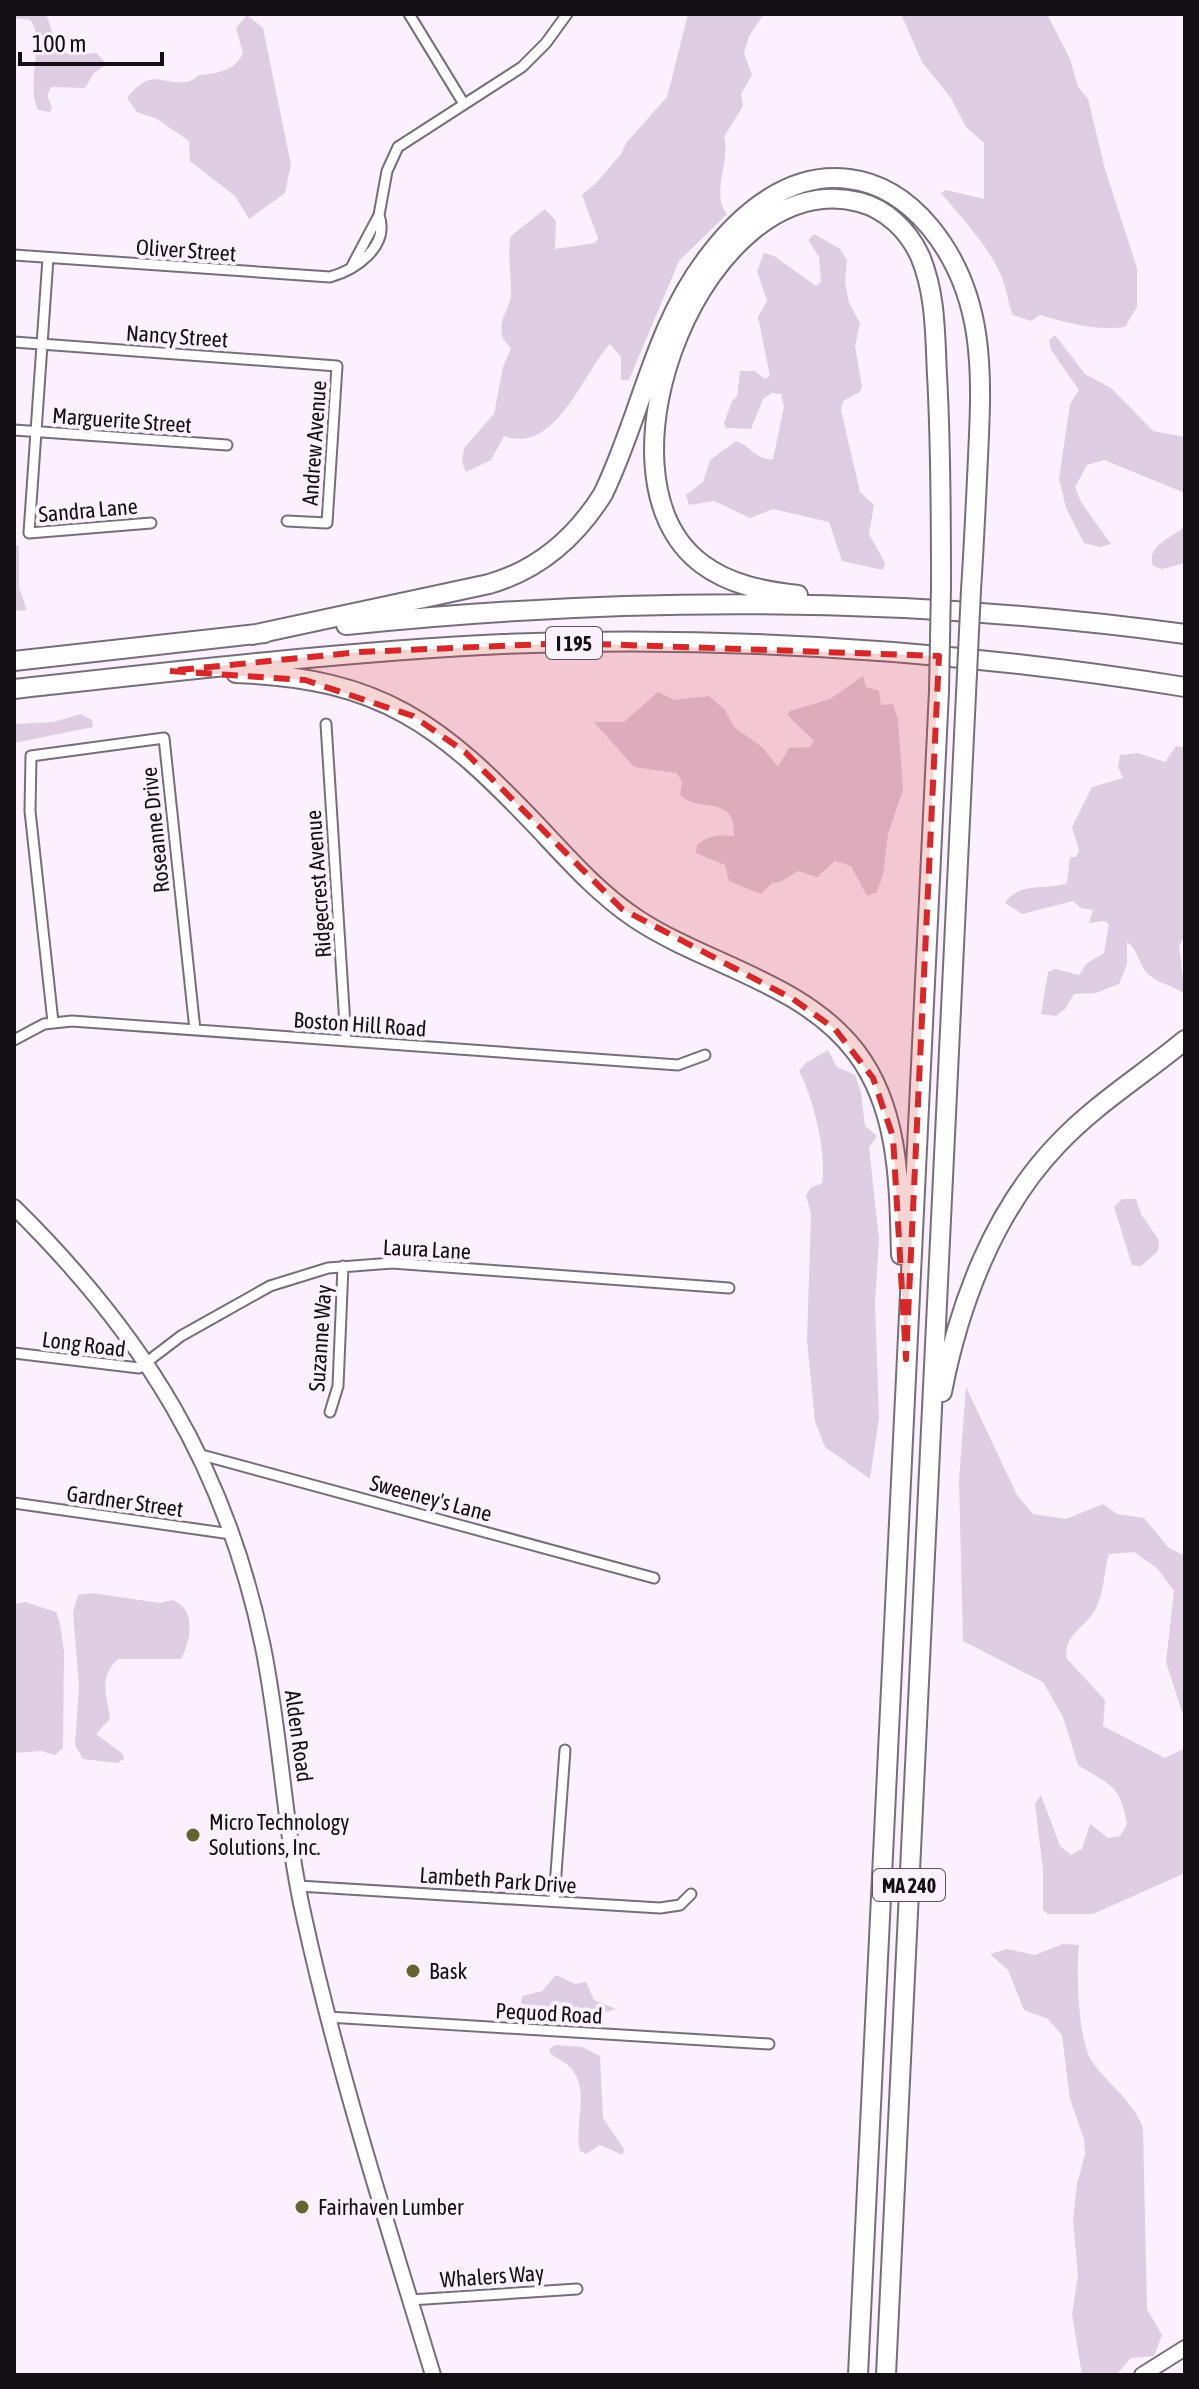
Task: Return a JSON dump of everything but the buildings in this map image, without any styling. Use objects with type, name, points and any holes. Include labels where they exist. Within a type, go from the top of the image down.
[{"type":"highway","points":[[252,635],[481,587],[518,574],[555,550],[587,518],[603,494],[667,326],[701,266],[730,231],[768,199],[795,185],[821,178],[858,180],[904,202],[935,234],[966,287],[977,329],[981,376],[930,1454]]},
{"type":"highway","points":[[906,1359],[939,691],[941,586],[933,305],[914,244],[898,224],[868,205],[832,199],[792,208],[765,222],[734,248],[707,283],[683,324],[665,374],[655,424],[656,476],[662,507],[675,535],[693,557],[732,581],[781,593],[912,608]]},
{"type":"highway","name":"I 195","points":[[14,661],[449,615],[576,607],[733,604],[912,608],[1027,615],[1185,634]]},
{"type":"highway","name":"I 195","points":[[14,689],[396,650],[530,644],[675,643],[934,656],[1185,687]]},
{"type":"highway","points":[[169,671],[305,680],[371,697],[413,716],[472,759],[582,874],[622,909],[671,939],[793,999],[835,1029],[873,1078],[891,1129],[906,1359]]},
{"type":"highway","points":[[930,1454],[947,1365],[964,1306],[982,1262],[1013,1203],[1045,1158],[1074,1128],[1185,1040]]},
{"type":"highway","name":"MA 240","points":[[858,2371],[906,1359]]},
{"type":"highway","name":"MA 240","points":[[886,2373],[930,1454]]},
{"type":"main road","name":"Alden Road","points":[[14,1207],[82,1276],[148,1362],[198,1454],[231,1534],[249,1588],[263,1647],[298,1886],[328,2017],[433,2375]]},
{"type":"main road","points":[[1142,2375],[1185,2348]]},
{"type":"street","points":[[409,14],[464,104]]},
{"type":"street","name":"Oliver Street","points":[[14,255],[317,277],[336,275],[360,265],[375,246],[382,223],[379,215],[387,171],[398,147],[530,60],[567,14]]},
{"type":"street","points":[[36,431],[48,258]]},
{"type":"street","name":"Nancy Street","points":[[14,342],[337,366]]},
{"type":"street","name":"Andrew Avenue","points":[[287,521],[327,523],[337,366]]},
{"type":"street","name":"Marguerite Street","points":[[14,430],[227,445]]},
{"type":"street","name":"Sandra Lane","points":[[36,431],[29,533],[151,523]]},
{"type":"street","name":"Ridgecrest Avenue","points":[[326,724],[346,1041]]},
{"type":"street","name":"Roseanne Drive","points":[[53,1022],[30,811],[31,756],[164,738],[195,1030]]},
{"type":"street","name":"Boston Hill Road","points":[[14,1040],[53,1022],[678,1065],[705,1055]]},
{"type":"street","name":"Laura Lane","points":[[148,1362],[181,1336],[270,1286],[298,1274],[343,1266],[392,1263],[729,1288]]},
{"type":"street","name":"Suzanne Way","points":[[330,1412],[338,1386],[343,1266]]},
{"type":"street","name":"Long Road","points":[[14,1353],[126,1369],[139,1368],[148,1362]]},
{"type":"street","name":"Sweeney's Lane","points":[[198,1454],[654,1578]]},
{"type":"street","name":"Gardner Street","points":[[14,1503],[231,1534]]},
{"type":"street","points":[[554,1901],[565,1750]]},
{"type":"street","name":"Lambeth Park Drive","points":[[298,1886],[667,1908],[680,1905],[691,1894]]},
{"type":"street","name":"Pequod Road","points":[[328,2017],[769,2044]]},
{"type":"street","name":"Whalers Way","points":[[410,2300],[577,2289]]},
{"type":"highlighted area","points":[[569,643],[939,656],[906,1359],[893,1137],[873,1078],[835,1029],[793,999],[622,909],[465,752],[413,716],[305,680],[169,671],[360,652]]},
{"type":"shaded area","points":[[14,14],[46,14],[58,48],[70,55],[96,53],[107,64],[94,73],[85,88],[51,87],[47,96],[52,107],[50,112],[38,110],[34,87],[34,28],[30,20],[14,18]]},
{"type":"shaded area","points":[[688,14],[764,14],[749,36],[744,53],[752,75],[741,94],[743,106],[724,137],[720,196],[727,214],[679,261],[629,380],[621,380],[621,357],[610,344],[553,423],[539,434],[522,439],[504,436],[491,460],[466,472],[462,462],[464,448],[494,414],[503,367],[511,348],[503,339],[501,328],[511,295],[511,236],[545,209],[556,221],[555,249],[595,243],[598,238],[582,195],[597,182],[621,154],[626,143],[667,97]]},
{"type":"shaded area","points":[[901,14],[1047,14],[1070,59],[1078,87],[1088,99],[1105,169],[1137,268],[1137,307],[1125,327],[1093,327],[1040,315],[1031,321],[1013,315],[1002,278],[988,251],[941,193],[946,190],[984,199],[984,143],[966,127],[951,98],[922,62]]},
{"type":"shaded area","points":[[247,15],[263,28],[291,165],[285,193],[249,219],[235,196],[190,161],[189,141],[157,119],[137,112],[127,98],[144,82],[158,79],[190,81],[199,75],[231,67],[243,53],[236,28]]},
{"type":"shaded area","points":[[814,234],[840,249],[847,260],[845,282],[849,303],[860,323],[855,346],[862,387],[860,392],[843,401],[841,410],[860,492],[874,505],[869,534],[885,563],[883,570],[842,561],[829,522],[773,509],[750,518],[714,501],[689,505],[686,495],[703,482],[710,460],[736,441],[763,458],[773,459],[784,407],[781,394],[772,393],[763,399],[751,429],[726,428],[724,423],[732,401],[737,397],[740,371],[755,371],[765,379],[770,376],[758,317],[767,301],[757,271],[764,253],[774,256],[816,286],[821,282],[819,257],[808,240]]},
{"type":"shaded area","points":[[1055,335],[1085,374],[1111,388],[1153,431],[1185,437],[1185,493],[1104,460],[1087,465],[1075,487],[1081,502],[1111,544],[1100,547],[1084,543],[1066,508],[1059,479],[1070,404],[1079,390],[1051,350],[1049,340]]},
{"type":"shaded area","points":[[1185,526],[1185,563],[1162,569],[1153,566],[1153,552],[1157,547]]},
{"type":"shaded area","points":[[14,545],[19,546],[19,588],[27,610],[14,611]]},
{"type":"shaded area","points":[[863,676],[866,687],[879,691],[881,705],[893,704],[898,720],[903,790],[888,834],[883,875],[877,892],[867,896],[851,866],[835,861],[817,877],[798,871],[780,882],[772,883],[761,894],[729,881],[725,865],[696,853],[697,845],[706,839],[734,836],[729,814],[723,809],[680,795],[682,782],[677,773],[634,767],[594,722],[624,722],[658,692],[675,700],[709,696],[725,710],[734,727],[762,747],[778,767],[789,748],[810,747],[814,741],[787,715],[790,711],[830,699]]},
{"type":"shaded area","points":[[81,714],[92,720],[93,727],[14,743],[14,724],[53,722]]},
{"type":"shaded area","points":[[1176,746],[1185,748],[1185,936],[1179,946],[1185,994],[1149,975],[1127,942],[1127,964],[1119,984],[1096,993],[1074,994],[1065,1009],[1056,1016],[1041,1014],[1048,972],[1055,969],[1079,975],[1086,964],[1104,953],[1109,924],[1104,921],[1089,923],[1093,910],[1081,908],[1073,901],[1022,914],[1005,903],[1025,889],[1067,883],[1070,857],[1076,857],[1079,851],[1072,827],[1092,787],[1123,778],[1118,767],[1120,755],[1138,753],[1165,762]]},
{"type":"shaded area","points":[[828,1050],[837,1067],[855,1075],[861,1092],[865,1126],[877,1136],[869,1147],[879,1239],[875,1303],[879,1418],[870,1479],[825,1447],[815,1421],[807,1340],[811,1214],[806,1196],[810,1188],[822,1183],[823,1171],[818,1126],[799,1071]]},
{"type":"shaded area","points":[[1122,1199],[1136,1199],[1141,1214],[1159,1240],[1158,1251],[1141,1266],[1132,1265],[1114,1207]]},
{"type":"shaded area","points":[[966,1387],[1017,1495],[1033,1514],[1066,1519],[1103,1504],[1117,1514],[1144,1518],[1169,1548],[1185,1556],[1185,1721],[1166,1662],[1174,1591],[1157,1568],[1134,1552],[1109,1554],[1095,1610],[1071,1638],[1066,1651],[1067,1659],[1105,1700],[1103,1726],[1165,1758],[1185,1748],[1185,1873],[1093,1914],[1048,1914],[1043,1910],[1043,1870],[1035,1804],[1041,1795],[1060,1846],[1071,1855],[1082,1849],[1090,1824],[1108,1838],[1120,1836],[1127,1824],[1121,1800],[1112,1787],[1078,1765],[1063,1717],[1043,1682],[963,1641],[959,1480]]},
{"type":"shaded area","points":[[92,1593],[160,1603],[172,1600],[185,1610],[190,1626],[181,1659],[118,1659],[108,1673],[105,1687],[110,1719],[96,1734],[123,1754],[124,1759],[117,1763],[83,1759],[75,1745],[79,1686],[73,1612],[78,1595]]},
{"type":"shaded area","points":[[25,1602],[56,1612],[60,1624],[64,1652],[63,1748],[55,1755],[41,1751],[14,1753],[14,1604]]},
{"type":"shaded area","points":[[1063,1944],[1079,1945],[1081,2021],[1091,2060],[1133,2109],[1143,2128],[1147,2309],[1162,2335],[1154,2356],[1131,2358],[1116,2375],[1082,2375],[1072,2314],[1078,2275],[1073,2220],[1077,2184],[1085,2154],[1084,2139],[1070,2099],[1062,2035],[1048,2019],[1024,2010],[1008,1970],[990,1954],[1007,1949],[1035,1955]]},
{"type":"shaded area","points":[[556,1975],[575,1984],[586,1982],[594,2000],[616,2009],[586,2018],[563,2005],[549,2013],[521,2004],[522,1996],[542,1991]]},
{"type":"shaded area","points":[[556,2045],[582,2047],[600,2056],[603,2118],[624,2149],[623,2155],[600,2145],[586,2154],[580,2151],[580,2087],[571,2068],[550,2053],[550,2048]]},
{"type":"place","name":"Micro Technology Solutions, Inc.","points":[[193,1835]]},
{"type":"place","name":"Bask","points":[[413,1971]]},
{"type":"place","name":"Fairhaven Lumber","points":[[302,2207]]}]
